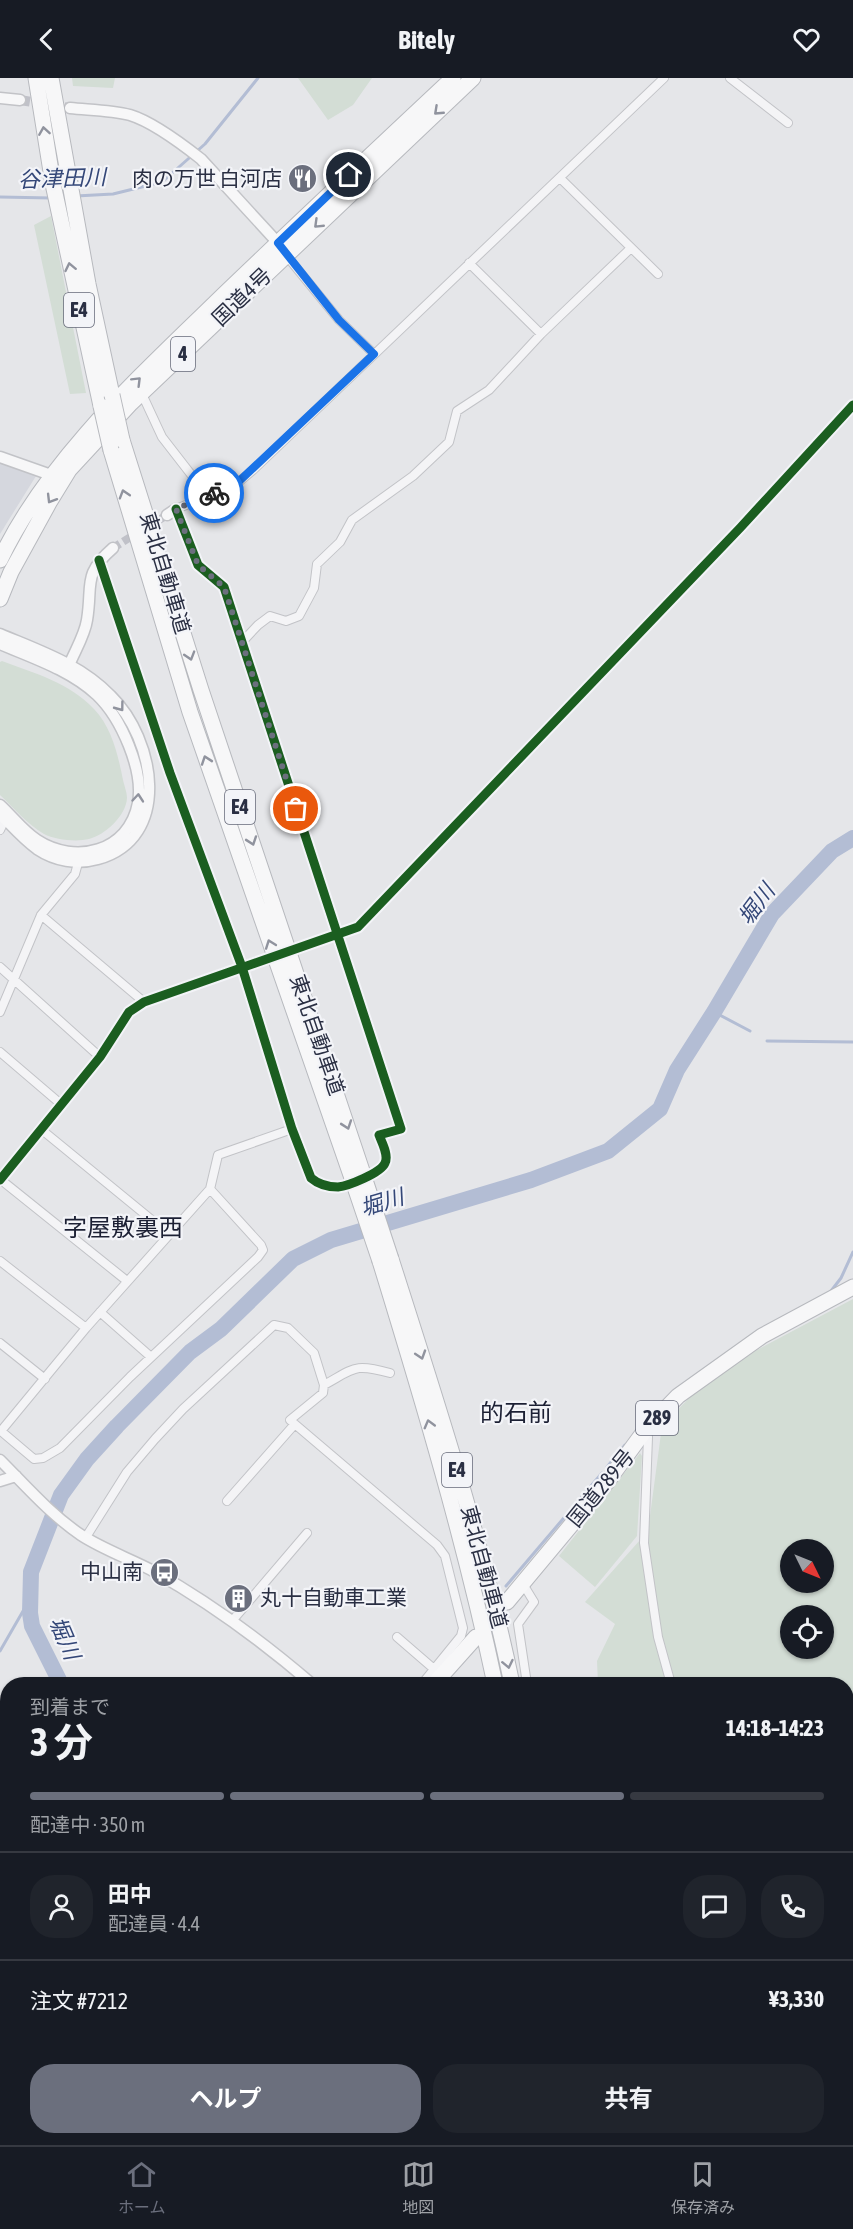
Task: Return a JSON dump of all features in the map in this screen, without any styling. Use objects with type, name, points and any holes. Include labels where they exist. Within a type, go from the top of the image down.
[{"type":"highway","name":"E4","points":[[36,78],[52,184],[67,213]]},
{"type":"highway","name":"E4","points":[[51,78],[68,182],[67,213]]},
{"type":"highway","name":"国道4号","points":[[0,599],[11,572],[69,470],[131,403],[453,78]]},
{"type":"highway","name":"国道4号","points":[[0,560],[51,475],[126,393],[473,78]]},
{"type":"highway","name":"東北自動車道","points":[[67,213],[117,445],[189,712],[358,1176],[465,1494],[510,1677]]},
{"type":"highway","name":"東北自動車道","points":[[386,1260],[464,1555],[493,1677]]},
{"type":"highway","name":"国道289号","points":[[507,1602],[613,1475],[646,1429],[678,1396],[762,1336],[853,1287]]},
{"type":"highway","points":[[434,1677],[476,1636]]},
{"type":"street","points":[[99,560],[170,773],[242,968],[292,1129],[311,1178],[318,1183],[340,1187],[376,1173],[385,1163],[386,1152],[379,1135],[401,1129],[224,587],[198,565],[172,512],[207,495],[234,486],[664,78]]},
{"type":"street","points":[[730,78],[789,123]]},
{"type":"street","points":[[0,98],[20,100]]},
{"type":"street","points":[[70,108],[129,115],[142,120],[201,159],[282,249],[339,320],[374,354]]},
{"type":"street","points":[[560,178],[658,274]]},
{"type":"street","points":[[243,641],[270,616],[286,621],[299,616],[314,588],[317,564],[340,542],[352,520],[413,476],[449,442],[457,411],[489,390],[541,333],[631,248]]},
{"type":"street","points":[[469,263],[541,333]]},
{"type":"street","points":[[142,394],[162,437],[207,495]]},
{"type":"street","points":[[302,946],[358,927],[740,528],[853,405]]},
{"type":"street","points":[[0,457],[51,475]]},
{"type":"street","points":[[70,663],[87,620],[89,584],[94,568],[99,560],[113,548]]},
{"type":"street","points":[[0,634],[70,663],[113,697],[126,714],[143,752],[150,782],[147,811],[133,837],[106,857],[78,863],[52,856],[38,849],[2,816]]},
{"type":"street","points":[[0,644],[61,670],[99,696],[114,716],[130,749],[139,783],[139,802],[135,817],[121,836],[111,844],[83,854],[53,848],[36,839],[0,805]]},
{"type":"street","points":[[0,831],[2,816]]},
{"type":"street","points":[[0,1012],[40,915],[75,874],[78,863]]},
{"type":"street","points":[[40,915],[144,1002]]},
{"type":"street","points":[[127,1281],[0,1180],[100,1057],[129,1012],[144,1002],[257,961]]},
{"type":"street","points":[[0,967],[100,1057]]},
{"type":"street","points":[[0,1052],[62,1105]]},
{"type":"street","points":[[210,1189],[263,1250],[60,1448],[43,1458],[34,1459],[1,1431],[86,1328],[210,1189],[218,1155],[292,1129]]},
{"type":"street","points":[[42,1130],[169,1234]]},
{"type":"street","points":[[0,1261],[86,1328]]},
{"type":"street","points":[[100,1312],[151,1357]]},
{"type":"street","points":[[84,1536],[127,1472],[183,1409],[274,1325],[288,1328],[314,1353],[324,1385],[323,1393],[290,1420],[437,1545],[444,1556],[463,1628],[461,1636],[434,1677],[397,1637]]},
{"type":"street","points":[[0,1343],[45,1379]]},
{"type":"street","points":[[324,1385],[354,1368],[367,1366],[390,1373]]},
{"type":"street","points":[[227,1501],[294,1425]]},
{"type":"street","points":[[646,1429],[648,1437],[644,1543],[658,1637],[669,1677]]},
{"type":"street","points":[[0,1460],[35,1497],[84,1536],[156,1573],[232,1621],[276,1653],[304,1677]]},
{"type":"street","points":[[0,1481],[16,1476]]},
{"type":"street","points":[[232,1621],[307,1533]]},
{"type":"street","points":[[523,1584],[534,1602],[518,1624],[526,1677]]},
{"type":"shaded area","points":[[72,78],[115,78],[113,88],[73,86]]},
{"type":"shaded area","points":[[298,78],[372,78],[353,105],[328,120]]},
{"type":"shaded area","points":[[51,216],[86,393],[70,394],[34,225]]},
{"type":"shaded area","points":[[0,461],[35,473],[36,476],[0,534]]},
{"type":"shaded area","points":[[0,662],[51,680],[74,692],[94,709],[110,733],[126,791],[126,805],[114,824],[95,837],[78,840],[60,839],[44,834],[32,826],[0,795]]},
{"type":"shaded area","points":[[853,1299],[853,1677],[598,1677],[597,1661],[615,1624],[585,1602],[648,1531],[662,1426],[692,1395],[755,1351]]},
{"type":"shaded area","points":[[640,1453],[642,1456],[637,1536],[595,1587],[559,1556]]},
{"type":"waterway","name":"谷津田川","points":[[76,196],[113,194],[162,182],[205,144],[258,78]]},
{"type":"waterway","name":"谷津田川","points":[[0,197],[51,198]]},
{"type":"waterway","name":"堀川","points":[[58,1677],[32,1626],[31,1572],[61,1495],[87,1459],[117,1426],[190,1352],[221,1329],[293,1259],[331,1240],[531,1180],[608,1151],[660,1109],[677,1070],[772,914],[832,851],[853,838]]},
{"type":"waterway","points":[[714,1012],[750,1031]]},
{"type":"waterway","points":[[767,1041],[853,1042]]},
{"type":"waterway","points":[[831,1291],[841,1278],[853,1252]]},
{"type":"waterway","points":[[607,1467],[625,1445]]},
{"type":"waterway","points":[[506,1586],[602,1473]]},
{"type":"waterway","points":[[0,1651],[30,1599]]},
{"type":"tunnel","points":[[20,100],[70,108]]},
{"type":"tunnel","points":[[148,527],[167,515]]},
{"type":"tunnel","points":[[113,548],[137,533]]},
{"type":"cycle path","points":[[0,1180],[100,1057],[129,1012],[144,1002],[358,927],[740,528],[853,405]]},
{"type":"cycle path","points":[[99,560],[170,773],[242,967],[292,1129],[311,1178],[334,1187],[356,1182],[371,1175],[385,1163],[386,1153],[379,1135],[401,1129],[224,587],[198,565],[176,509]]},
{"type":"way so far","points":[[214,493],[176,509],[198,565],[224,587],[296,809]]},
{"type":"place","name":"肉の万世 白河店","points":[[303,179]]},
{"type":"place","name":"中山南","points":[[164,1572]]},
{"type":"place","name":"丸十自動車工業","points":[[239,1598]]},
{"type":"district","name":"字屋敷裏西","points":[[123,1228]]},
{"type":"district","name":"的石前","points":[[516,1413]]},
{"type":"route","points":[[214,493],[234,486],[253,470],[374,354],[339,320],[278,243],[349,175]]}]
